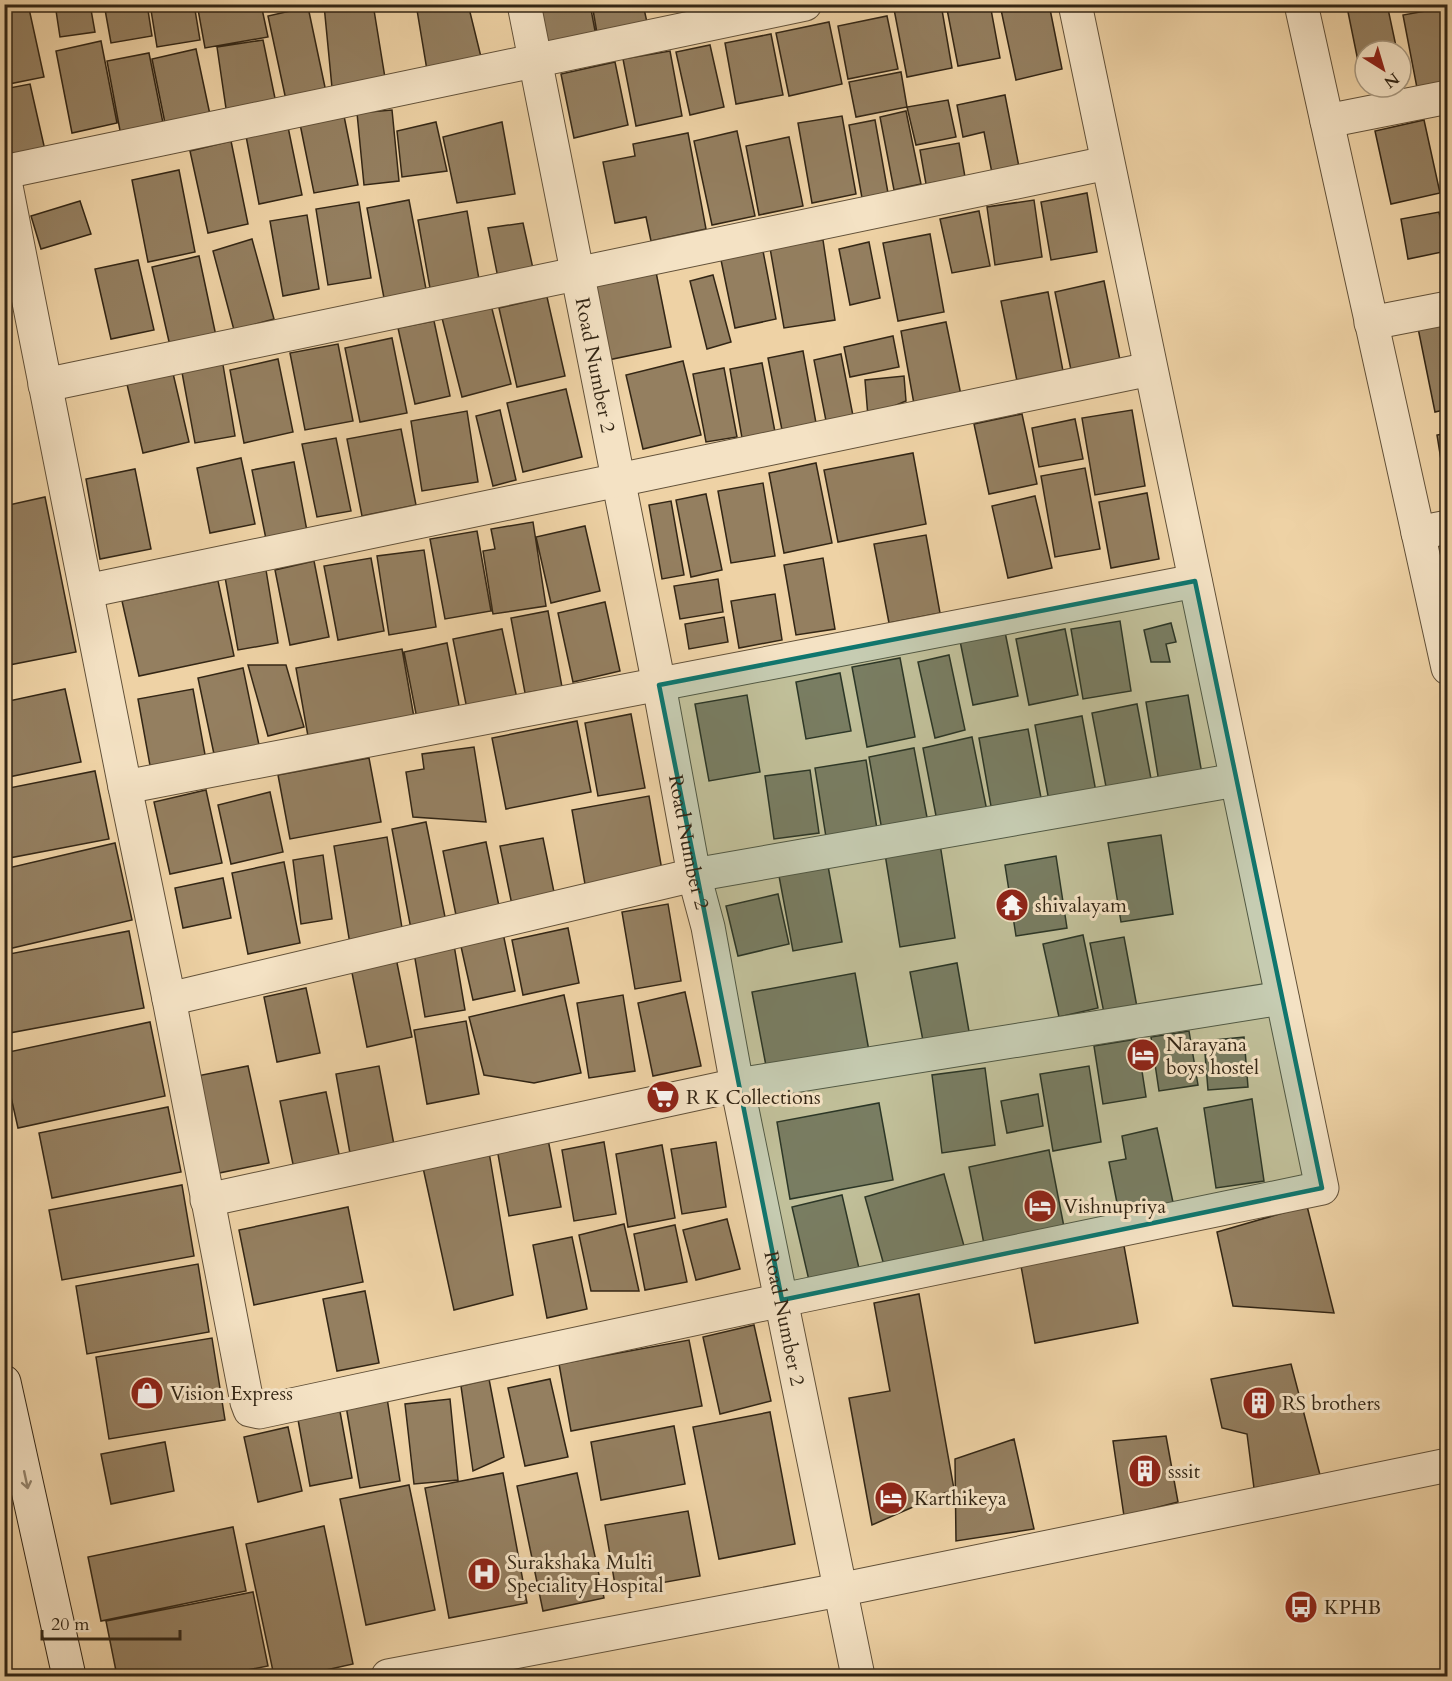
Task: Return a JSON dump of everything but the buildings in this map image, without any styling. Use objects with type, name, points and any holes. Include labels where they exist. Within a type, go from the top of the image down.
[{"type":"street","name":"Road Number 2","points":[[524,4],[659,685],[694,875],[708,927],[736,1085],[858,1677]]},
{"type":"street","points":[[805,4],[4,174],[250,1410],[259,1412],[1322,1188],[1075,4]]},
{"type":"street","points":[[1301,4],[1371,323],[1433,530],[1448,669]]},
{"type":"street","points":[[1326,121],[1448,97]]},
{"type":"street","points":[[45,385],[1107,163]]},
{"type":"street","points":[[1371,323],[1448,308]]},
{"type":"street","points":[[87,591],[1150,369]]},
{"type":"street","points":[[125,787],[1195,581]]},
{"type":"street","points":[[169,999],[694,875],[1236,780]]},
{"type":"street","points":[[207,1200],[736,1085],[1282,998]]},
{"type":"street","points":[[4,1382],[69,1677]]},
{"type":"street","points":[[388,1677],[840,1590],[1448,1465]]},
{"type":"highlighted area","points":[[1195,581],[1322,1188],[782,1300],[659,685]]},
{"type":"place","name":"shivalayam","points":[[1012,905]]},
{"type":"place","name":"Narayana boys hostel","points":[[1143,1055]]},
{"type":"place","name":"R K Collections","points":[[663,1097]]},
{"type":"place","name":"Vishnupriya","points":[[1040,1206]]},
{"type":"place","name":"Vision Express","points":[[147,1393]]},
{"type":"place","name":"RS brothers","points":[[1259,1403]]},
{"type":"place","name":"sssit","points":[[1145,1471]]},
{"type":"place","name":"Karthikeya","points":[[891,1498]]},
{"type":"place","name":"Surakshaka Multi Speciality Hospital","points":[[484,1574]]},
{"type":"place","name":"KPHB","points":[[1301,1607]]}]
